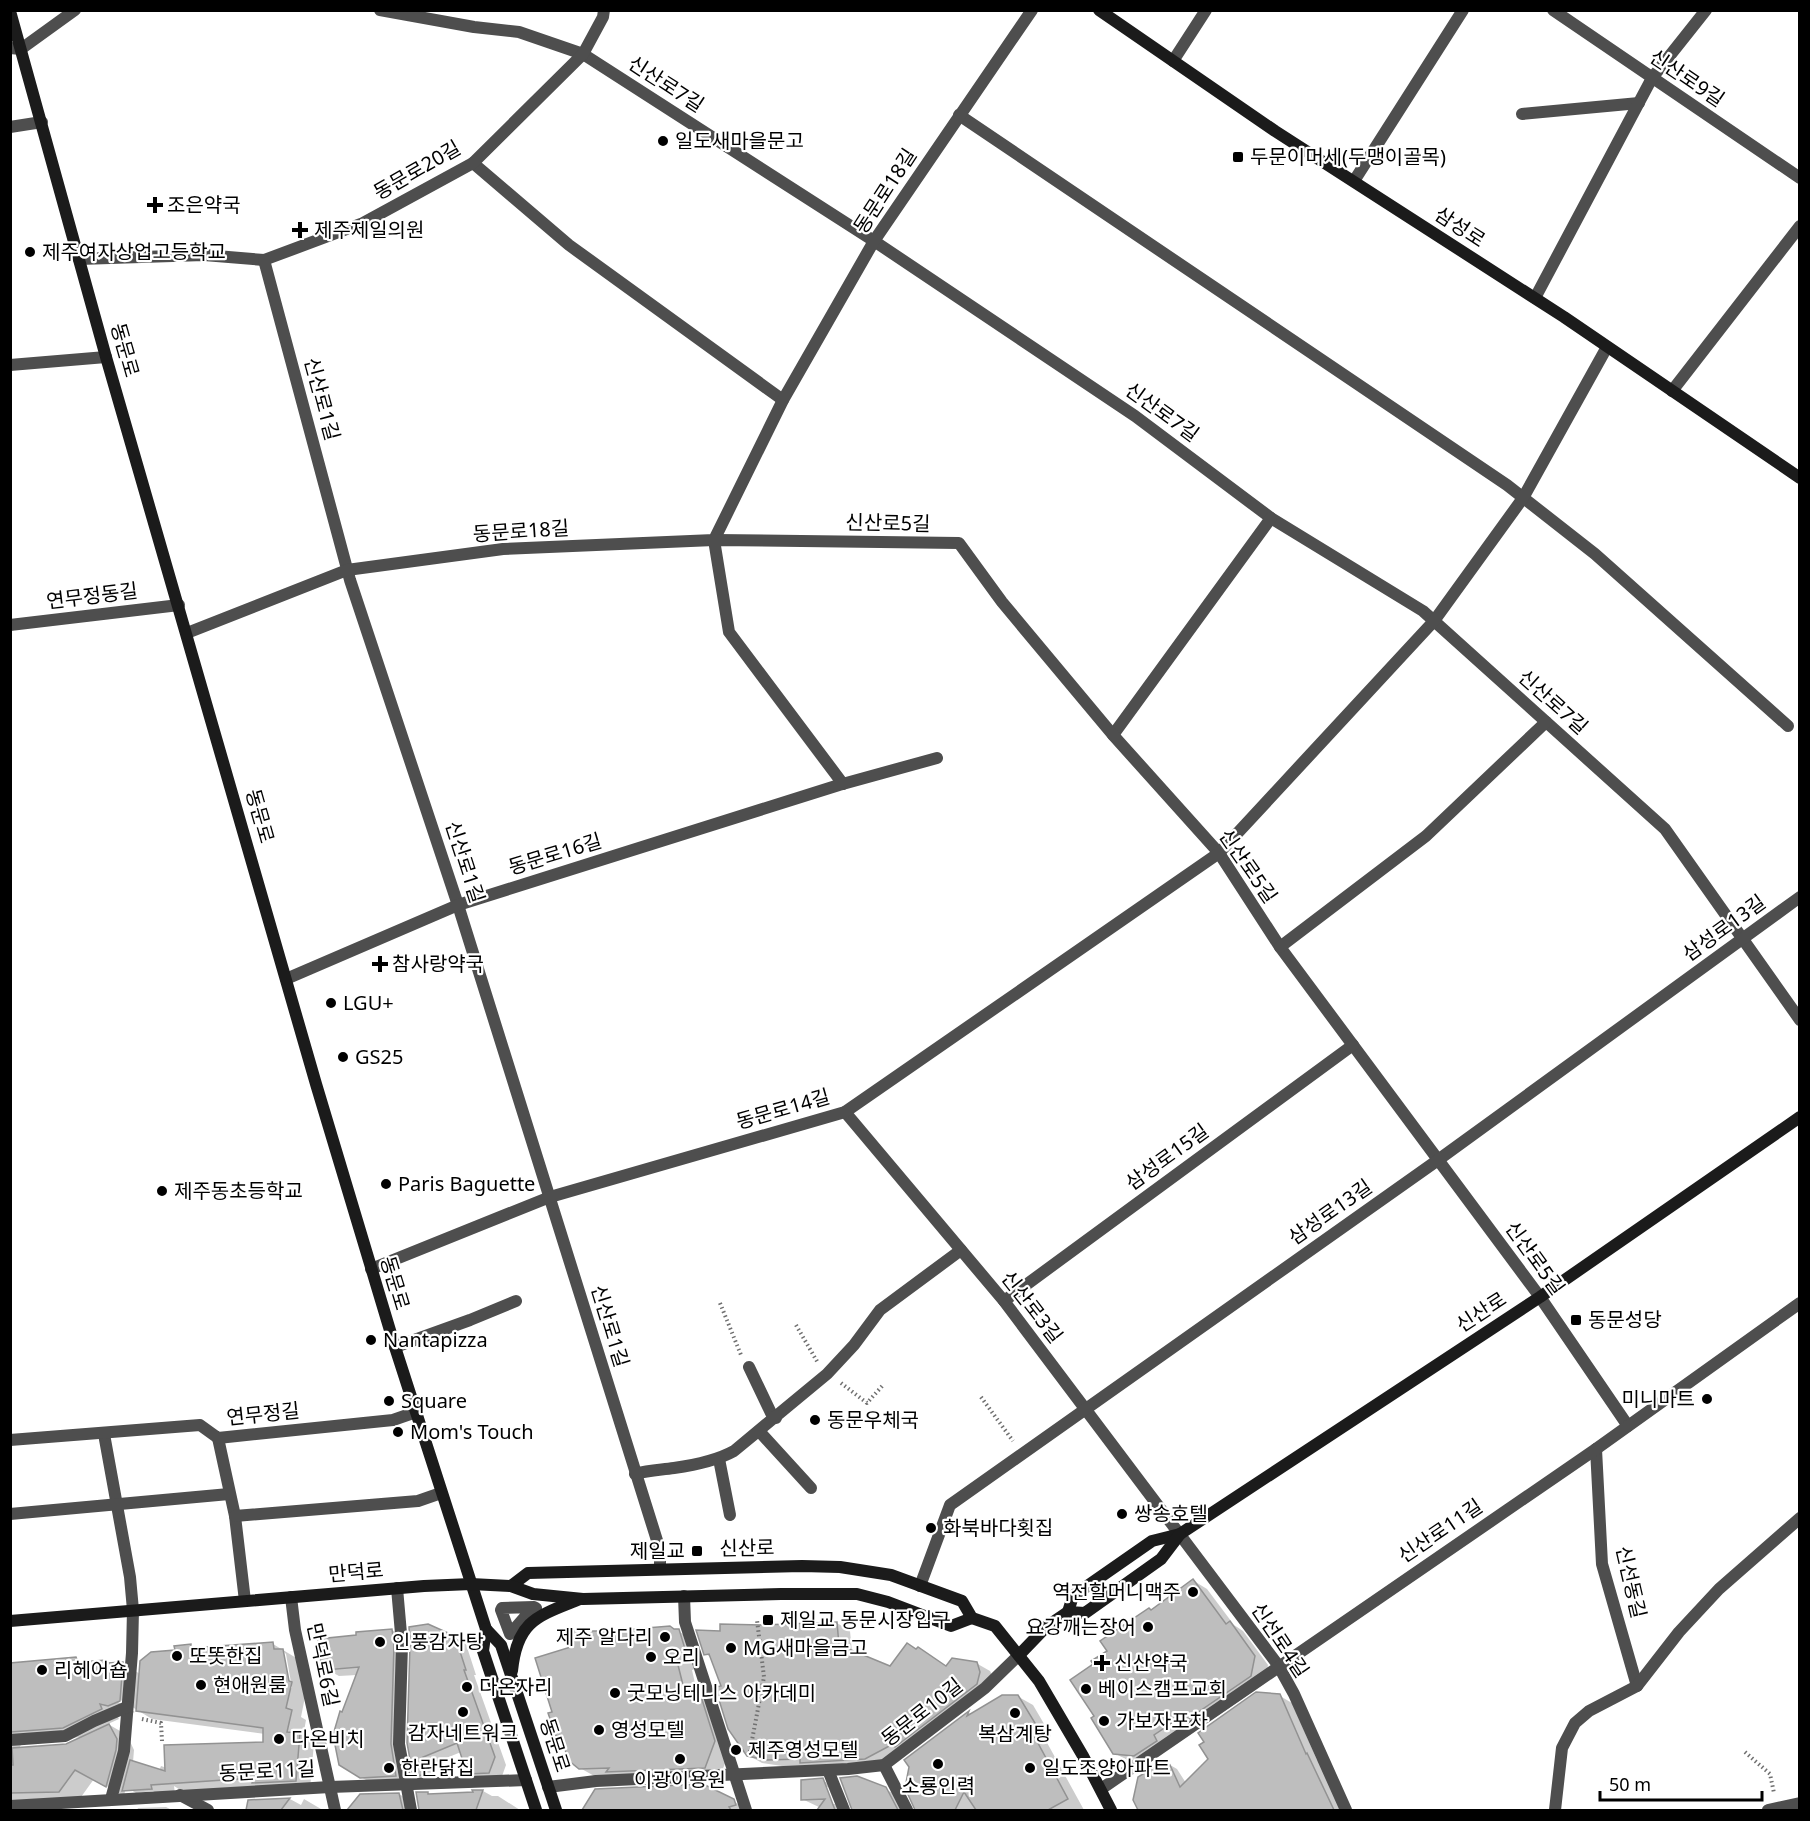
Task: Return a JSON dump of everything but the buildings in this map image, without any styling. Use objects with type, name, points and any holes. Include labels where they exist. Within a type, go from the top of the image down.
[{"type":"main road","name":"삼성로","points":[[1099,10],[1275,131],[1535,298],[1800,478]]},
{"type":"main road","name":"동문로","points":[[10,11],[16,48],[42,122],[106,357],[371,1269],[486,1629],[501,1645],[556,1810]]},
{"type":"main road","name":"신산로","points":[[1068,1612],[1073,1596],[1152,1541],[1180,1534],[1540,1297],[1800,1117]]},
{"type":"main road","name":"신산로","points":[[511,1586],[528,1573],[840,1567],[883,1574],[962,1601],[972,1618],[995,1626],[1019,1655],[1046,1627],[1068,1612],[1085,1613],[1152,1566],[1161,1559],[1180,1534]]},
{"type":"main road","points":[[471,1584],[511,1586],[533,1594],[582,1599],[857,1594],[888,1602],[951,1626],[972,1618]]},
{"type":"main road","name":"만덕로","points":[[10,1621],[396,1588],[471,1584]]},
{"type":"main road","points":[[512,1675],[514,1652],[526,1627],[538,1618],[582,1599]]},
{"type":"main road","name":"동문로","points":[[486,1629],[483,1651],[536,1810]]},
{"type":"main road","points":[[1019,1655],[1045,1690],[1111,1810]]},
{"type":"street","points":[[16,48],[75,10]]},
{"type":"street","name":"신산로7길","points":[[380,10],[474,27],[519,32],[583,54],[874,242],[1135,416],[1271,518],[1423,610],[1665,829],[1800,1020]]},
{"type":"street","name":"동문로20길","points":[[79,259],[204,255],[264,260],[363,223],[473,163],[583,54],[603,17],[604,10]]},
{"type":"street","name":"동문로18길","points":[[187,633],[347,570],[503,549],[714,540],[783,400],[874,242],[1032,10]]},
{"type":"street","points":[[1173,61],[1206,10]]},
{"type":"street","points":[[1354,181],[1463,10]]},
{"type":"street","name":"신산로9길","points":[[1552,10],[1800,177]]},
{"type":"street","points":[[1535,298],[1652,78],[1706,10]]},
{"type":"street","points":[[1522,114],[1639,102]]},
{"type":"street","points":[[959,115],[1523,498],[1595,554],[1788,726]]},
{"type":"street","points":[[10,127],[42,122]]},
{"type":"street","points":[[473,163],[569,245],[783,400]]},
{"type":"street","points":[[1672,391],[1800,226]]},
{"type":"street","name":"신산로1길","points":[[264,260],[347,570],[458,904],[550,1197],[660,1550],[660,1569]]},
{"type":"street","name":"동문로14길","points":[[371,1269],[550,1197],[844,1112],[1219,853],[1434,621],[1523,498],[1607,347]]},
{"type":"street","points":[[10,365],[106,357]]},
{"type":"street","points":[[1113,735],[1271,518]]},
{"type":"street","points":[[714,540],[729,632],[843,784]]},
{"type":"street","name":"신산로5길","points":[[714,540],[959,543],[1002,602],[1113,735],[1219,853],[1280,946],[1540,1297],[1628,1426]]},
{"type":"street","name":"연무정동길","points":[[10,625],[179,606]]},
{"type":"street","points":[[1280,946],[1426,836],[1546,722]]},
{"type":"street","name":"동문로16길","points":[[286,979],[458,904],[843,784],[937,758]]},
{"type":"street","name":"삼성로13길","points":[[920,1586],[950,1505],[1438,1160],[1800,897]]},
{"type":"street","name":"삼성로15길","points":[[1005,1301],[1353,1045]]},
{"type":"street","name":"신산로3길","points":[[844,1112],[1005,1301],[1180,1534]]},
{"type":"street","points":[[635,1474],[719,1459],[734,1450],[827,1374],[854,1345],[880,1310],[961,1250]]},
{"type":"street","points":[[395,1347],[516,1301]]},
{"type":"street","name":"신산로11길","points":[[1101,1789],[1278,1665],[1596,1449],[1800,1302]]},
{"type":"street","points":[[749,1367],[771,1413],[776,1418]]},
{"type":"street","name":"연무정길","points":[[10,1440],[200,1425],[218,1438],[393,1420],[416,1412]]},
{"type":"street","points":[[759,1431],[811,1488]]},
{"type":"street","points":[[104,1434],[130,1577],[133,1610],[124,1751],[111,1799]]},
{"type":"street","points":[[218,1438],[235,1516],[245,1601]]},
{"type":"street","name":"신선동길","points":[[1596,1449],[1602,1564],[1637,1686]]},
{"type":"street","points":[[719,1459],[730,1515]]},
{"type":"street","points":[[235,1516],[418,1501],[441,1493]]},
{"type":"street","points":[[10,1514],[230,1494]]},
{"type":"street","points":[[1555,1810],[1562,1748],[1575,1723],[1589,1711],[1637,1686],[1679,1632],[1719,1589],[1800,1518]]},
{"type":"street","name":"신선로4길","points":[[1180,1534],[1278,1665],[1294,1694],[1346,1810]]},
{"type":"street","points":[[396,1588],[402,1645],[399,1743],[411,1810]]},
{"type":"street","points":[[684,1596],[685,1622],[746,1810]]},
{"type":"street","name":"만덕로6길","points":[[291,1597],[295,1630],[335,1810]]},
{"type":"street","name":"동문로10길","points":[[548,1787],[596,1781],[828,1770],[884,1765],[985,1689],[1019,1655]]},
{"type":"street","points":[[10,1740],[65,1736],[94,1721],[127,1712]]},
{"type":"street","points":[[884,1765],[907,1810]]},
{"type":"street","points":[[828,1770],[844,1810]]},
{"type":"street","name":"동문로11길","points":[[10,1806],[330,1787],[526,1780]]},
{"type":"street","points":[[180,1796],[208,1810]]},
{"type":"street","points":[[1768,1810],[1800,1803]]},
{"type":"path","points":[[720,1303],[744,1362],[749,1367]]},
{"type":"path","points":[[796,1325],[822,1371],[867,1404],[884,1384]]},
{"type":"path","points":[[981,1397],[1023,1453]]},
{"type":"path","points":[[749,1756],[764,1677],[757,1620]]},
{"type":"path","points":[[127,1712],[161,1722],[162,1742]]},
{"type":"path","points":[[1745,1752],[1771,1777]]},
{"type":"place","name":"일도새마을문고","points":[[663,141]]},
{"type":"place","name":"두문이머세(두맹이골목)","points":[[1238,157]]},
{"type":"place","name":"조은약국","points":[[155,205]]},
{"type":"place","name":"제주제일의원","points":[[300,230]]},
{"type":"place","name":"제주여자상업고등학교","points":[[30,252]]},
{"type":"place","name":"참사랑약국","points":[[380,964]]},
{"type":"place","name":"LGU+","points":[[331,1003]]},
{"type":"place","name":"GS25","points":[[343,1057]]},
{"type":"place","name":"Paris Baguette","points":[[386,1184]]},
{"type":"place","name":"제주동초등학교","points":[[162,1191]]},
{"type":"place","name":"동문성당","points":[[1576,1320]]},
{"type":"place","name":"Nantapizza","points":[[371,1340]]},
{"type":"place","name":"미니마트","points":[[1707,1399]]},
{"type":"place","name":"Square","points":[[389,1401]]},
{"type":"place","name":"동문우체국","points":[[815,1420]]},
{"type":"place","name":"Mom's Touch","points":[[398,1432]]},
{"type":"place","name":"쌍송호텔","points":[[1122,1514]]},
{"type":"place","name":"화북바다횟집","points":[[931,1528]]},
{"type":"place","name":"제일교","points":[[697,1551]]},
{"type":"place","name":"역전할머니맥주","points":[[1193,1592]]},
{"type":"place","name":"제일교 동문시장입구","points":[[768,1620]]},
{"type":"place","name":"요강깨는장어","points":[[1148,1627]]},
{"type":"place","name":"제주 알다리","points":[[665,1637]]},
{"type":"place","name":"인풍감자탕","points":[[380,1642]]},
{"type":"place","name":"MG새마을금고","points":[[731,1648]]},
{"type":"place","name":"또똣한집","points":[[177,1656]]},
{"type":"place","name":"오리","points":[[651,1657]]},
{"type":"place","name":"신산약국","points":[[1102,1663]]},
{"type":"place","name":"리헤어숍","points":[[42,1670]]},
{"type":"place","name":"현애원룸","points":[[201,1685]]},
{"type":"place","name":"다온자리","points":[[467,1687]]},
{"type":"place","name":"베이스캠프교회","points":[[1086,1689]]},
{"type":"place","name":"굿모닝테니스 아카데미","points":[[615,1693]]},
{"type":"place","name":"감자네트워크","points":[[463,1712]]},
{"type":"place","name":"복삼계탕","points":[[1015,1713]]},
{"type":"place","name":"가보자포차","points":[[1104,1721]]},
{"type":"place","name":"영성모텔","points":[[599,1730]]},
{"type":"place","name":"다온비치","points":[[279,1739]]},
{"type":"place","name":"제주영성모텔","points":[[736,1750]]},
{"type":"place","name":"이광이용원","points":[[680,1759]]},
{"type":"place","name":"소룡인력","points":[[938,1764]]},
{"type":"place","name":"한란닭집","points":[[389,1768]]},
{"type":"place","name":"일도조양아파트","points":[[1030,1768]]}]
